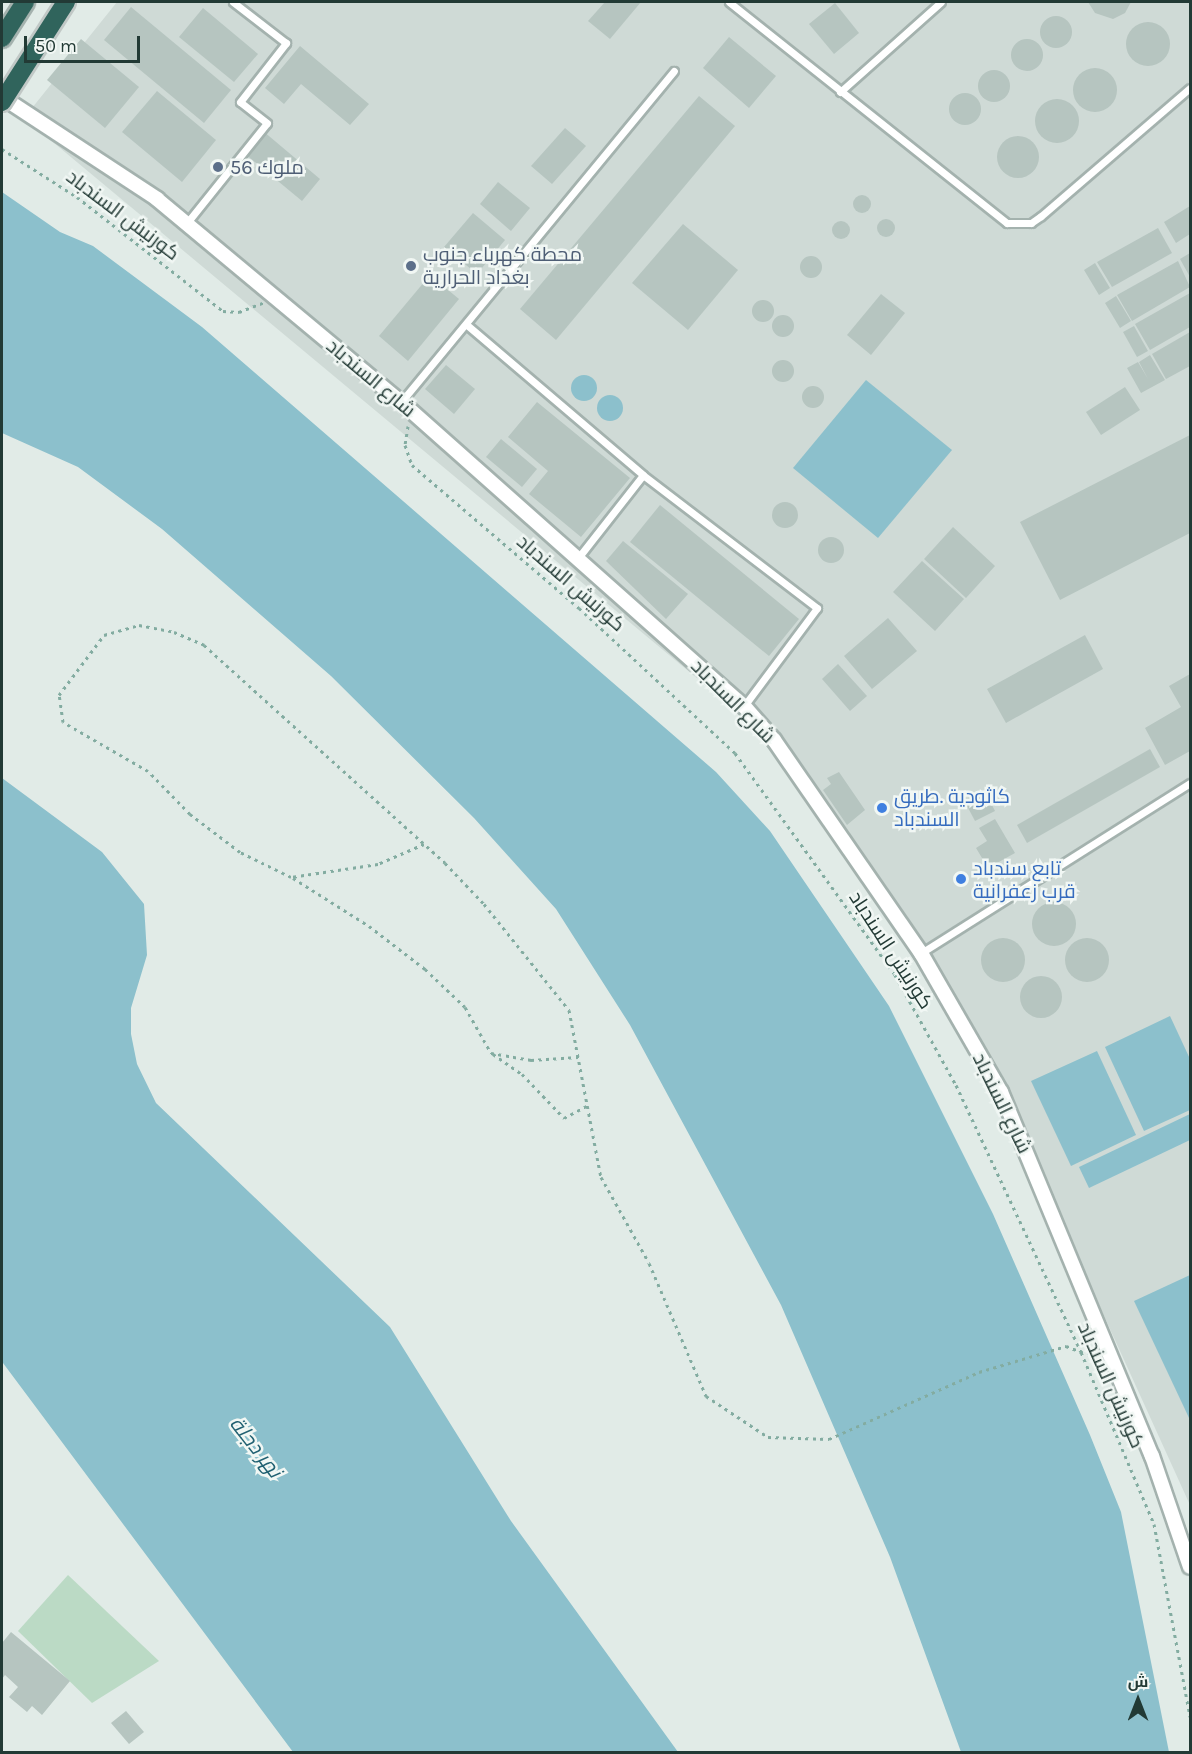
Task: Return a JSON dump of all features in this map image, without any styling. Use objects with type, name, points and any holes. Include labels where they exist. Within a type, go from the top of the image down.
[{"type":"highway","points":[[2,38],[25,2]]},
{"type":"highway","points":[[2,102],[66,2]]},
{"type":"street","name":"شارع السندباد","points":[[2,97],[134,182],[406,406],[744,706],[786,756],[921,953],[1001,1092],[1115,1366],[1191,1567]]},
{"type":"lane","points":[[186,224],[267,123],[240,102],[286,44],[234,2]]},
{"type":"lane","points":[[729,2],[996,216],[1019,225],[1041,216],[1191,88]]},
{"type":"lane","points":[[840,92],[941,2]]},
{"type":"lane","points":[[406,406],[467,325],[674,71]]},
{"type":"lane","points":[[467,325],[644,475],[817,608],[744,706]]},
{"type":"lane","points":[[578,558],[644,475]]},
{"type":"lane","points":[[921,953],[1191,783]]},
{"type":"path","name":"كورنيش السندباد","points":[[2,148],[77,197],[223,310],[239,312],[276,298]]},
{"type":"path","name":"كورنيش السندباد","points":[[406,406],[405,445],[412,465],[579,608],[735,753],[895,975],[956,1085],[1081,1352],[1154,1524],[1191,1717]]},
{"type":"path","points":[[587,1106],[564,1118],[522,1074],[491,1053],[465,1007],[424,969],[369,926],[291,877],[240,852],[190,814],[148,771],[63,722],[59,695],[104,635],[139,625],[174,632],[204,645],[424,844],[484,904],[553,986],[569,1011],[601,1178],[649,1263],[706,1396],[768,1437],[830,1439],[979,1372],[1066,1346],[1115,1366]]},
{"type":"path","points":[[291,877],[378,864],[424,844]]},
{"type":"path","points":[[491,1053],[531,1060],[578,1057]]},
{"type":"shaded area","points":[[117,2],[1190,2],[1190,1505],[1060,1219],[929,968],[776,744],[24,118]]},
{"type":"green space","points":[[68,1575],[159,1661],[92,1703],[18,1631]]},
{"type":"water","points":[[2,192],[60,232],[93,246],[202,327],[716,772],[770,831],[889,1006],[993,1214],[1090,1435],[1121,1512],[1169,1752],[961,1752],[890,1557],[781,1305],[630,1025],[556,909],[474,818],[331,676],[162,529],[78,467],[2,433]]},
{"type":"water","points":[[584,375],[593,379],[597,388],[593,397],[584,401],[575,397],[571,388],[575,379]]},
{"type":"water","points":[[866,380],[952,450],[878,538],[793,468]]},
{"type":"water","points":[[610,395],[619,399],[623,408],[619,417],[610,421],[601,417],[597,408],[601,399]]},
{"type":"water","name":"نهر دجلة","points":[[2,778],[102,852],[144,904],[147,955],[131,1008],[131,1034],[137,1064],[156,1103],[390,1327],[511,1521],[678,1752],[293,1752],[3,1363]]},
{"type":"water","points":[[1170,1016],[1190,1059],[1190,1110],[1144,1131],[1105,1047]]},
{"type":"water","points":[[1097,1051],[1136,1135],[1071,1166],[1031,1081]]},
{"type":"water","points":[[1190,1114],[1190,1140],[1089,1188],[1079,1167]]},
{"type":"water","points":[[1190,1275],[1190,1420],[1134,1301]]},
{"type":"building","points":[[605,2],[641,2],[610,39],[588,21]]},
{"type":"building","points":[[1088,2],[1131,2],[1125,13],[1113,19],[1095,13]]},
{"type":"building","points":[[835,3],[859,33],[834,54],[809,24]]},
{"type":"building","points":[[131,7],[231,90],[204,123],[104,40]]},
{"type":"building","points":[[203,8],[258,54],[234,82],[179,37]]},
{"type":"building","points":[[1056,16],[1067,21],[1072,32],[1067,43],[1056,48],[1045,43],[1040,32],[1045,21]]},
{"type":"building","points":[[1148,22],[1163,29],[1170,44],[1163,59],[1148,66],[1133,59],[1126,44],[1133,29]]},
{"type":"building","points":[[729,37],[776,76],[749,108],[703,68]]},
{"type":"building","points":[[81,39],[139,87],[105,128],[47,80]]},
{"type":"building","points":[[1027,39],[1038,44],[1043,55],[1038,66],[1027,71],[1016,66],[1011,55],[1016,44]]},
{"type":"building","points":[[300,46],[369,104],[350,125],[301,84],[284,104],[265,88]]},
{"type":"building","points":[[1095,68],[1110,75],[1117,90],[1110,105],[1095,112],[1080,105],[1073,90],[1080,75]]},
{"type":"building","points":[[994,70],[1005,75],[1010,86],[1005,97],[994,102],[983,97],[978,86],[983,75]]},
{"type":"building","points":[[157,91],[216,140],[182,182],[122,132]]},
{"type":"building","points":[[965,93],[976,98],[981,109],[976,120],[965,125],[954,120],[949,109],[954,98]]},
{"type":"building","points":[[699,96],[735,126],[556,340],[520,309]]},
{"type":"building","points":[[1057,99],[1072,106],[1079,121],[1072,136],[1057,143],[1042,136],[1035,121],[1042,106]]},
{"type":"building","points":[[565,128],[586,146],[552,184],[531,166]]},
{"type":"building","points":[[263,131],[320,179],[302,201],[244,153]]},
{"type":"building","points":[[1018,136],[1026,137],[1033,142],[1038,149],[1038,165],[1033,172],[1026,177],[1018,178],[1010,177],[1003,172],[998,165],[997,157],[998,149],[1003,142],[1010,137]]},
{"type":"building","points":[[498,182],[530,208],[511,231],[480,204]]},
{"type":"building","points":[[862,195],[868,198],[871,204],[868,210],[862,213],[856,210],[853,204],[856,198]]},
{"type":"building","points":[[1190,206],[1190,234],[1176,243],[1164,222]]},
{"type":"building","points":[[473,213],[505,240],[477,274],[444,247]]},
{"type":"building","points":[[886,219],[892,222],[895,228],[892,234],[886,237],[880,234],[877,228],[880,222]]},
{"type":"building","points":[[841,221],[847,224],[850,230],[847,236],[841,239],[835,236],[832,230],[835,224]]},
{"type":"building","points":[[683,224],[738,270],[688,330],[632,283]]},
{"type":"building","points":[[1158,228],[1172,253],[1112,287],[1097,262]]},
{"type":"building","points":[[1190,253],[1190,277],[1180,259]]},
{"type":"building","points":[[811,256],[819,259],[822,267],[819,275],[811,278],[803,275],[800,267],[803,259]]},
{"type":"building","points":[[1178,261],[1190,287],[1132,321],[1117,295]]},
{"type":"building","points":[[1095,263],[1110,288],[1099,295],[1084,270]]},
{"type":"building","points":[[430,275],[459,299],[408,361],[379,336]]},
{"type":"building","points":[[1190,293],[1190,327],[1150,350],[1135,324]]},
{"type":"building","points":[[881,294],[905,313],[871,355],[847,335]]},
{"type":"building","points":[[1116,296],[1131,321],[1120,328],[1105,303]]},
{"type":"building","points":[[763,300],[771,303],[774,311],[771,319],[763,322],[755,319],[752,311],[755,303]]},
{"type":"building","points":[[783,315],[791,318],[794,326],[791,334],[783,337],[775,334],[772,326],[775,318]]},
{"type":"building","points":[[1134,326],[1148,351],[1137,357],[1123,332]]},
{"type":"building","points":[[1190,332],[1190,366],[1166,379],[1152,354]]},
{"type":"building","points":[[1150,355],[1165,380],[1141,393],[1127,368],[1138,362],[1148,379],[1139,362]]},
{"type":"building","points":[[783,360],[791,363],[794,371],[791,379],[783,382],[775,379],[772,371],[775,363]]},
{"type":"building","points":[[446,365],[475,389],[454,414],[425,389]]},
{"type":"building","points":[[813,386],[821,389],[824,397],[821,405],[813,408],[805,405],[802,397],[805,389]]},
{"type":"building","points":[[1125,387],[1140,410],[1101,435],[1086,412]]},
{"type":"building","points":[[537,402],[630,478],[581,537],[529,494],[548,471],[508,437]]},
{"type":"building","points":[[1190,435],[1190,533],[1060,600],[1020,522]]},
{"type":"building","points":[[501,439],[537,469],[522,487],[486,457]]},
{"type":"building","points":[[785,502],[794,506],[798,515],[794,524],[785,528],[776,524],[772,515],[776,506]]},
{"type":"building","points":[[660,505],[799,619],[769,656],[630,542]]},
{"type":"building","points":[[953,527],[995,566],[966,598],[924,559]]},
{"type":"building","points":[[831,537],[840,541],[844,550],[840,559],[831,563],[822,559],[818,550],[822,541]]},
{"type":"building","points":[[623,541],[688,594],[666,619],[606,561]]},
{"type":"building","points":[[922,561],[964,599],[935,631],[893,592]]},
{"type":"building","points":[[888,618],[917,651],[872,689],[844,656]]},
{"type":"building","points":[[1085,635],[1103,669],[1006,723],[987,689]]},
{"type":"building","points":[[838,664],[867,696],[850,711],[822,679]]},
{"type":"building","points":[[1190,674],[1190,751],[1165,765],[1145,728],[1181,707],[1169,686]]},
{"type":"building","points":[[1150,749],[1160,767],[1027,843],[1017,825]]},
{"type":"building","points":[[839,772],[865,810],[847,825],[823,790],[831,784],[827,778]]},
{"type":"building","points":[[986,793],[995,811],[975,821],[966,804]]},
{"type":"building","points":[[995,819],[1015,853],[988,868],[976,848],[987,841],[979,828]]},
{"type":"building","points":[[1054,902],[1069,909],[1076,924],[1069,939],[1054,946],[1039,939],[1032,924],[1039,909]]},
{"type":"building","points":[[1003,938],[1018,945],[1025,960],[1018,975],[1003,982],[988,975],[981,960],[988,945]]},
{"type":"building","points":[[1087,938],[1102,945],[1109,960],[1102,975],[1087,982],[1072,975],[1065,960],[1072,945]]},
{"type":"building","points":[[1041,976],[1049,977],[1056,982],[1061,989],[1061,1005],[1056,1012],[1049,1017],[1041,1018],[1033,1017],[1026,1012],[1021,1005],[1020,997],[1021,989],[1026,982],[1033,977]]},
{"type":"building","points":[[11,1632],[70,1681],[42,1715],[32,1706],[27,1712],[9,1697],[18,1687],[5,1675],[2,1679],[2,1643]]},
{"type":"building","points":[[126,1711],[144,1732],[129,1744],[111,1723]]},
{"type":"place","name":"ملوك 56","points":[[218,167]]},
{"type":"place","name":"محطة كهرباء جنوب بغداد الحرارية","points":[[411,266]]},
{"type":"place","name":"كاثودية .طريق السندباد","points":[[882,808]]},
{"type":"place","name":"تابع سندباد قرب زعفرانية","points":[[961,879]]}]
